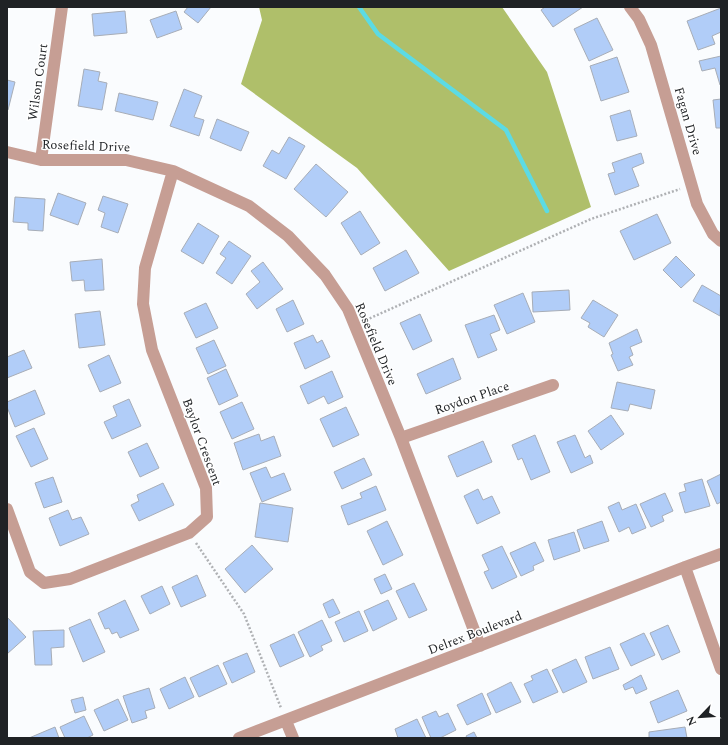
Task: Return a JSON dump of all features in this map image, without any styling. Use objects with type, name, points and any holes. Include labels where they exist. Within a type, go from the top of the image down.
[{"type":"street","name":"Wilson Court","points":[[41,160],[62,7]]},
{"type":"street","name":"Fagan Drive","points":[[630,7],[639,18],[651,45],[697,204],[713,234],[721,241]]},
{"type":"street","name":"Rosefield Drive","points":[[7,152],[41,160],[126,160],[173,170],[249,206],[288,236],[325,275],[348,309],[401,438],[480,646]]},
{"type":"street","name":"Baylor Crescent","points":[[7,509],[30,572],[44,583],[70,579],[189,533],[207,517],[206,488],[152,350],[143,304],[145,268],[173,170]]},
{"type":"street","name":"Roydon Place","points":[[401,438],[553,385]]},
{"type":"street","name":"Delrex Boulevard","points":[[239,738],[721,554]]},
{"type":"street","points":[[685,567],[721,669]]},
{"type":"street","points":[[286,721],[293,738]]},
{"type":"path","points":[[355,326],[591,219],[692,186]]},
{"type":"path","points":[[189,533],[244,614],[286,721]]},
{"type":"green space","points":[[259,7],[502,7],[547,72],[591,207],[449,271],[357,168],[241,84],[262,20]]},
{"type":"building","points":[[188,7],[211,7],[198,23],[184,12]]},
{"type":"building","points":[[545,7],[583,7],[553,27],[541,10]]},
{"type":"building","points":[[721,8],[721,32],[712,36],[715,44],[698,50],[687,21]]},
{"type":"building","points":[[125,11],[127,33],[94,36],[92,14]]},
{"type":"building","points":[[176,11],[182,29],[157,38],[150,20]]},
{"type":"building","points":[[597,18],[613,50],[589,61],[574,29]]},
{"type":"building","points":[[721,56],[720,85],[715,68],[702,71],[699,61]]},
{"type":"building","points":[[617,57],[629,92],[601,101],[590,66]]},
{"type":"building","points":[[84,69],[100,72],[98,81],[107,83],[102,110],[78,106]]},
{"type":"building","points":[[7,80],[15,82],[8,110],[7,110]]},
{"type":"building","points":[[184,89],[202,96],[194,117],[204,120],[199,136],[170,126]]},
{"type":"building","points":[[119,93],[158,102],[153,120],[115,111]]},
{"type":"building","points":[[721,99],[721,128],[716,128],[713,100]]},
{"type":"building","points":[[630,110],[637,136],[617,141],[610,116]]},
{"type":"building","points":[[217,119],[249,132],[241,151],[210,138]]},
{"type":"building","points":[[289,137],[305,146],[286,179],[263,166],[272,150],[279,154]]},
{"type":"building","points":[[641,153],[644,163],[632,168],[639,186],[615,195],[608,174],[615,172],[612,163]]},
{"type":"building","points":[[316,164],[348,192],[326,217],[294,189]]},
{"type":"building","points":[[58,193],[86,203],[78,225],[50,215]]},
{"type":"building","points":[[103,196],[128,204],[118,233],[101,227],[105,213],[98,210]]},
{"type":"building","points":[[15,197],[45,199],[43,231],[28,230],[28,223],[13,222]]},
{"type":"building","points":[[360,211],[380,243],[361,255],[341,223]]},
{"type":"building","points":[[657,214],[671,243],[634,260],[620,231]]},
{"type":"building","points":[[198,223],[219,236],[203,264],[181,251]]},
{"type":"building","points":[[229,241],[251,256],[232,284],[216,273],[226,258],[220,254]]},
{"type":"building","points":[[406,250],[419,273],[385,291],[373,268]]},
{"type":"building","points":[[676,256],[695,275],[681,288],[663,270]]},
{"type":"building","points":[[102,259],[104,290],[85,291],[84,280],[72,281],[70,262]]},
{"type":"building","points":[[263,262],[283,289],[257,309],[246,294],[260,282],[251,271]]},
{"type":"building","points":[[702,285],[721,296],[720,316],[693,301]]},
{"type":"building","points":[[569,290],[570,310],[533,312],[532,292]]},
{"type":"building","points":[[523,293],[535,322],[507,334],[494,305]]},
{"type":"building","points":[[293,300],[304,324],[287,332],[276,309]]},
{"type":"building","points":[[593,300],[618,315],[604,337],[588,327],[590,323],[581,318]]},
{"type":"building","points":[[206,303],[218,328],[196,338],[184,313]]},
{"type":"building","points":[[100,311],[105,345],[79,348],[75,314]]},
{"type":"building","points":[[420,314],[432,341],[413,350],[400,323]]},
{"type":"building","points":[[494,315],[500,330],[490,334],[497,350],[478,358],[465,325]]},
{"type":"building","points":[[637,329],[642,342],[630,347],[633,355],[629,357],[633,365],[618,371],[611,355],[613,354],[609,343]]},
{"type":"building","points":[[313,335],[317,343],[322,340],[330,357],[305,369],[294,343]]},
{"type":"building","points":[[214,340],[226,366],[208,374],[196,348]]},
{"type":"building","points":[[24,350],[32,368],[7,378],[7,357]]},
{"type":"building","points":[[109,355],[121,383],[100,392],[88,365]]},
{"type":"building","points":[[453,358],[461,379],[426,394],[417,374]]},
{"type":"building","points":[[226,369],[238,396],[219,405],[207,378]]},
{"type":"building","points":[[332,371],[343,397],[328,404],[324,396],[308,404],[300,386]]},
{"type":"building","points":[[617,382],[655,390],[651,409],[630,404],[628,411],[611,408]]},
{"type":"building","points":[[35,390],[45,414],[15,427],[7,407],[7,402]]},
{"type":"building","points":[[129,399],[141,426],[112,439],[104,422],[117,416],[113,406]]},
{"type":"building","points":[[242,402],[254,429],[232,439],[220,412]]},
{"type":"building","points":[[346,407],[359,435],[333,447],[320,419]]},
{"type":"building","points":[[611,415],[624,434],[601,450],[588,431]]},
{"type":"building","points":[[34,428],[48,459],[31,467],[16,436]]},
{"type":"building","points":[[259,434],[261,441],[274,436],[281,456],[243,470],[234,443]]},
{"type":"building","points":[[535,435],[550,472],[531,480],[522,458],[518,460],[512,445]]},
{"type":"building","points":[[575,435],[585,458],[590,455],[593,463],[571,473],[557,442]]},
{"type":"building","points":[[483,441],[492,462],[457,477],[448,456]]},
{"type":"building","points":[[147,443],[159,468],[140,477],[128,452]]},
{"type":"building","points":[[364,458],[372,475],[342,489],[334,472]]},
{"type":"building","points":[[266,467],[271,478],[284,473],[291,490],[262,502],[250,473]]},
{"type":"building","points":[[721,474],[721,502],[717,504],[707,481]]},
{"type":"building","points":[[53,477],[62,502],[44,508],[35,483]]},
{"type":"building","points":[[702,479],[710,506],[685,513],[679,493],[686,491],[684,484]]},
{"type":"building","points":[[163,483],[174,505],[139,521],[131,505],[139,501],[137,495]]},
{"type":"building","points":[[376,486],[386,510],[348,525],[341,506],[362,498],[360,493]]},
{"type":"building","points":[[478,489],[483,500],[492,496],[500,513],[477,524],[464,496]]},
{"type":"building","points":[[665,493],[673,511],[662,516],[664,521],[651,527],[640,504]]},
{"type":"building","points":[[619,502],[622,510],[636,504],[646,528],[632,534],[629,527],[619,532],[608,507]]},
{"type":"building","points":[[260,503],[293,508],[288,542],[255,537]]},
{"type":"building","points":[[68,510],[72,520],[81,517],[89,534],[60,546],[49,518]]},
{"type":"building","points":[[387,521],[403,555],[383,565],[367,531]]},
{"type":"building","points":[[602,521],[609,541],[584,549],[577,530]]},
{"type":"building","points":[[574,532],[580,551],[554,560],[548,540]]},
{"type":"building","points":[[535,542],[544,561],[533,566],[534,570],[521,576],[510,553]]},
{"type":"building","points":[[252,545],[273,569],[245,593],[225,569]]},
{"type":"building","points":[[502,546],[517,577],[492,589],[484,572],[489,570],[482,555]]},
{"type":"building","points":[[385,574],[392,589],[381,594],[374,579]]},
{"type":"building","points":[[197,575],[206,596],[181,607],[172,587]]},
{"type":"building","points":[[414,583],[427,610],[409,618],[396,591]]},
{"type":"building","points":[[162,586],[170,604],[150,614],[141,596]]},
{"type":"building","points":[[333,599],[340,613],[329,618],[323,604]]},
{"type":"building","points":[[125,600],[139,630],[120,638],[117,632],[112,634],[109,628],[105,629],[98,613]]},
{"type":"building","points":[[388,600],[397,619],[373,631],[364,611]]},
{"type":"building","points":[[359,611],[368,631],[344,642],[335,622]]},
{"type":"building","points":[[7,617],[26,637],[7,654]]},
{"type":"building","points":[[90,619],[105,652],[83,662],[69,628]]},
{"type":"building","points":[[322,620],[332,641],[321,646],[323,650],[310,657],[298,632]]},
{"type":"building","points":[[668,625],[680,652],[662,660],[650,633]]},
{"type":"building","points":[[64,630],[64,647],[51,648],[52,665],[35,665],[33,631]]},
{"type":"building","points":[[644,633],[655,655],[631,666],[620,644]]},
{"type":"building","points":[[294,634],[304,656],[280,667],[270,645]]},
{"type":"building","points":[[610,647],[619,669],[593,679],[585,657]]},
{"type":"building","points":[[247,653],[255,672],[232,683],[223,663]]},
{"type":"building","points":[[576,659],[587,682],[563,693],[552,670]]},
{"type":"building","points":[[218,665],[227,684],[199,697],[190,678]]},
{"type":"building","points":[[547,669],[558,692],[533,703],[524,684],[533,680],[531,676]]},
{"type":"building","points":[[641,675],[647,689],[636,694],[633,687],[625,690],[623,685]]},
{"type":"building","points":[[185,677],[194,697],[169,709],[160,689]]},
{"type":"building","points":[[511,682],[521,702],[496,713],[487,694]]},
{"type":"building","points":[[149,688],[155,708],[145,711],[147,718],[132,723],[123,696]]},
{"type":"building","points":[[678,690],[687,711],[658,723],[650,702]]},
{"type":"building","points":[[482,693],[491,714],[467,725],[457,705]]},
{"type":"building","points":[[83,697],[86,710],[75,713],[71,700]]},
{"type":"building","points":[[118,699],[128,720],[104,731],[94,710]]},
{"type":"building","points":[[436,711],[439,717],[448,713],[456,730],[440,738],[431,738],[422,717]]},
{"type":"building","points":[[84,716],[93,735],[87,738],[65,738],[60,727]]},
{"type":"building","points":[[417,719],[426,738],[398,738],[395,729]]},
{"type":"building","points":[[55,727],[59,738],[29,738]]},
{"type":"building","points":[[685,727],[687,738],[649,738],[649,732]]},
{"type":"building","points":[[474,732],[477,738],[467,738],[466,736]]},
{"type":"waterway","points":[[359,7],[378,34],[506,130],[547,211]]}]
